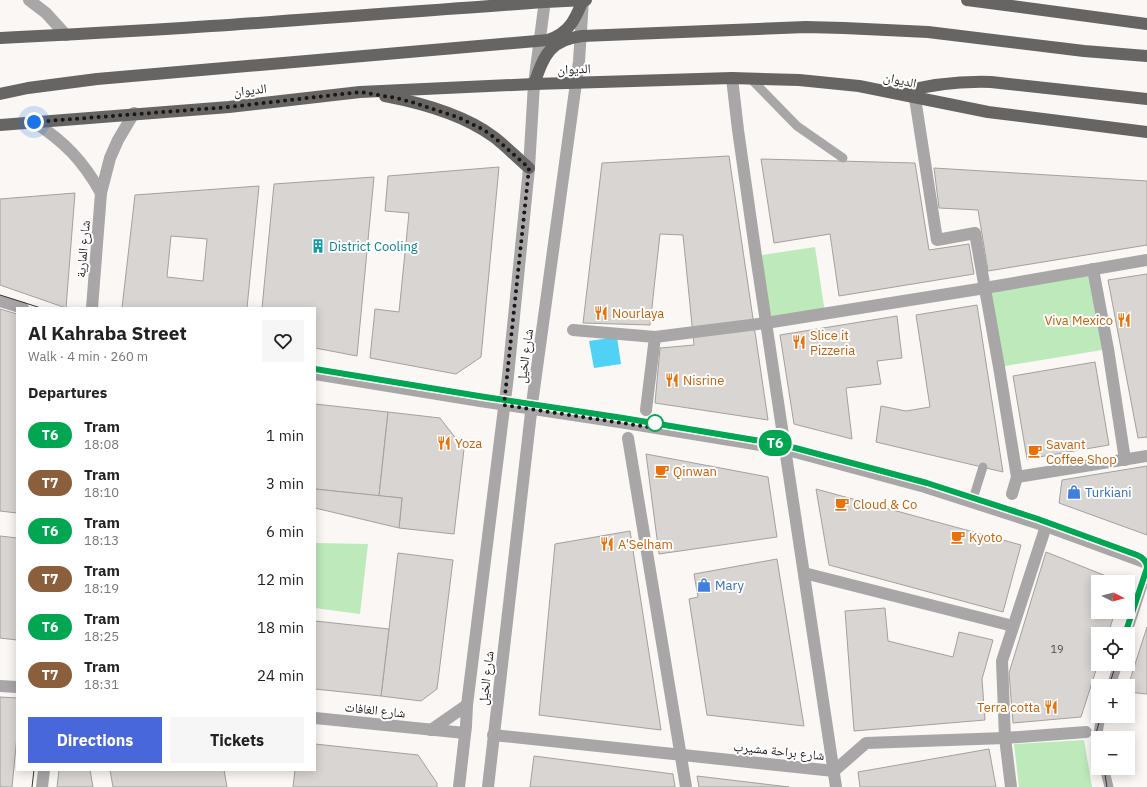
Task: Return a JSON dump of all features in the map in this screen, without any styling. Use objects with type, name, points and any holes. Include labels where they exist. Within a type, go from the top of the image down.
[{"type":"main road","points":[[453,9],[468,0]]},
{"type":"main road","points":[[0,94],[28,88],[97,79],[541,41],[554,38],[565,31],[574,20],[583,0]]},
{"type":"main road","points":[[0,38],[66,35],[453,9],[545,1],[586,0]]},
{"type":"main road","points":[[967,0],[1147,24]]},
{"type":"main road","points":[[534,84],[542,65],[553,47],[563,40],[582,36],[790,27],[836,28],[928,32],[1084,51],[1147,56]]},
{"type":"main road","name":"الديوان","points":[[0,125],[134,113],[229,107],[360,92],[534,84],[751,78],[799,80],[859,86],[988,112],[1147,132]]},
{"type":"main road","points":[[898,94],[921,87],[944,83],[991,82],[1147,99]]},
{"type":"main road","points":[[360,92],[396,98],[460,118],[484,130],[529,168]]},
{"type":"street","points":[[29,0],[46,13],[66,35]]},
{"type":"street","name":"شارع الخيل","points":[[488,787],[532,409],[577,83],[582,36],[583,0]]},
{"type":"street","name":"شارع الخيل","points":[[459,787],[467,705],[504,405],[529,168],[534,84],[541,41],[545,1]]},
{"type":"street","name":"شارع براحة مشيرب","points":[[493,736],[834,771],[784,449],[738,130],[732,78]]},
{"type":"street","points":[[915,98],[937,240],[975,233],[1017,477],[1012,494]]},
{"type":"street","name":"شارع المارية","points":[[92,307],[101,193],[110,158],[118,140],[134,113]]},
{"type":"street","points":[[34,122],[67,146],[92,176],[101,193]]},
{"type":"street","points":[[573,330],[654,337],[766,323],[1147,260]]},
{"type":"street","points":[[1093,269],[1108,349],[1125,460]]},
{"type":"street","points":[[0,301],[20,307]]},
{"type":"street","points":[[646,410],[654,337]]},
{"type":"street","points":[[316,374],[784,449],[925,487],[1046,526],[1147,563]]},
{"type":"street","points":[[628,438],[686,787]]},
{"type":"street","points":[[1017,477],[1147,456]]},
{"type":"street","points":[[1011,787],[1005,738],[1002,661],[1046,526]]},
{"type":"street","points":[[804,573],[1013,626]]},
{"type":"street","points":[[0,686],[16,688]]},
{"type":"street","points":[[431,730],[467,705]]},
{"type":"street","name":"شارع الغافات","points":[[316,718],[465,733]]},
{"type":"street","points":[[836,787],[834,771],[866,743],[1005,738],[1086,732]]},
{"type":"street","points":[[42,787],[44,771]]},
{"type":"lane","points":[[751,78],[797,126],[843,158]]},
{"type":"lane","points":[[972,502],[982,467]]},
{"type":"lane","points":[[1129,627],[1147,574]]},
{"type":"lane","points":[[1106,775],[1109,787]]},
{"type":"green space","points":[[815,247],[825,313],[766,323],[756,256]]},
{"type":"green space","points":[[1093,269],[1108,349],[999,367],[985,288]]},
{"type":"green space","points":[[316,543],[368,544],[360,614],[316,608]]},
{"type":"green space","points":[[1084,740],[1092,787],[1019,787],[1014,744]]},
{"type":"water","points":[[617,337],[621,364],[594,368],[589,341]]},
{"type":"building","points":[[729,156],[768,420],[655,403],[660,348],[694,345],[683,235],[660,234],[650,325],[583,323],[602,163]]},
{"type":"building","points":[[761,159],[915,163],[929,250],[969,244],[974,274],[839,296],[830,234],[774,243]]},
{"type":"building","points":[[499,167],[481,357],[456,374],[370,358],[375,309],[399,312],[409,213],[385,211],[388,176]]},
{"type":"building","points":[[934,168],[1147,181],[1147,245],[988,271],[978,210],[939,208]]},
{"type":"building","name":"District Cooling","points":[[374,177],[357,356],[316,348],[316,307],[262,307],[274,184]]},
{"type":"building","points":[[259,186],[247,307],[122,307],[135,195]],"holes":[[[171,236],[207,239],[203,281],[167,277]]]},
{"type":"building","points":[[75,193],[66,307],[0,285],[0,199]]},
{"type":"building","points":[[1147,274],[1147,437],[1138,438],[1108,280]]},
{"type":"building","points":[[977,305],[1003,472],[876,442],[881,406],[906,411],[930,407],[916,315]]},
{"type":"building","points":[[0,309],[16,314],[16,513],[0,511]]},
{"type":"building","points":[[897,316],[902,358],[877,361],[881,384],[846,388],[852,439],[794,424],[780,335]]},
{"type":"building","points":[[1095,362],[1109,445],[1027,459],[1013,376]]},
{"type":"building","points":[[316,404],[388,412],[379,496],[316,489]]},
{"type":"building","points":[[388,412],[440,418],[464,449],[454,534],[399,528],[402,498],[379,496]]},
{"type":"building","points":[[646,454],[768,477],[777,537],[659,554]]},
{"type":"building","points":[[1147,466],[1147,535],[1059,503],[1062,480]]},
{"type":"building","points":[[316,489],[402,498],[399,528],[316,508]]},
{"type":"building","points":[[816,489],[1021,545],[1003,612],[829,565]]},
{"type":"building","points":[[630,531],[661,730],[539,715],[555,544]]},
{"type":"building","points":[[0,536],[16,538],[16,640],[0,638]]},
{"type":"building","points":[[1046,552],[1104,575],[1091,575],[1091,619],[1113,619],[1110,627],[1091,627],[1091,671],[1096,671],[1093,679],[1091,679],[1091,686],[1081,717],[1013,723],[1009,673]]},
{"type":"building","points":[[398,553],[453,560],[437,689],[421,701],[381,696]]},
{"type":"building","points":[[777,559],[804,726],[707,715],[689,599],[698,597],[694,574]]},
{"type":"building","points":[[885,608],[888,641],[953,657],[959,632],[993,640],[982,679],[985,720],[854,731],[845,611]]},
{"type":"building","points":[[316,621],[389,629],[381,696],[316,689]]},
{"type":"building","points":[[1147,627],[1147,694],[1135,693],[1135,679],[1130,679],[1133,671],[1135,671],[1135,664]]},
{"type":"building","points":[[0,697],[16,698],[16,746],[12,787],[0,787]]},
{"type":"building","points":[[316,744],[418,755],[437,783],[437,787],[293,787],[295,771],[316,771]]},
{"type":"building","points":[[989,749],[996,787],[860,787],[858,772]]},
{"type":"building","points":[[534,756],[673,774],[675,787],[530,787]]},
{"type":"building","points":[[59,771],[90,771],[93,787],[57,787]]},
{"type":"building","points":[[110,771],[224,771],[227,787],[113,787]]},
{"type":"building","points":[[697,776],[789,787],[699,787]]},
{"type":"tram line","points":[[0,295],[38,307]]},
{"type":"tram line","points":[[316,369],[784,445],[927,483],[1038,519],[1137,555],[1144,559],[1147,564]]},
{"type":"tram line","name":"T6","points":[[316,369],[748,438],[804,450],[927,483],[1038,519],[1141,556],[1147,564],[1147,568],[1127,627]]},
{"type":"tram line","points":[[1127,627],[1147,565]]},
{"type":"tram line","points":[[1111,679],[1114,671]]},
{"type":"tram line","points":[[1097,731],[1099,723]]},
{"type":"tram line","points":[[32,787],[34,771]]},
{"type":"tram line","points":[[1105,775],[1107,787]]},
{"type":"place","name":"District Cooling","points":[[318,246]]},
{"type":"place","name":"Nourlaya","points":[[601,313]]},
{"type":"place","name":"Viva Mexico","points":[[1124,320]]},
{"type":"place","name":"Slice it Pizzeria","points":[[799,342]]},
{"type":"place","name":"Nisrine","points":[[672,380]]},
{"type":"place","name":"Yoza","points":[[444,443]]},
{"type":"place","name":"Savant Coffee Shop","points":[[1035,451]]},
{"type":"place","name":"Qinwan","points":[[662,471]]},
{"type":"place","name":"Turkiani","points":[[1074,492]]},
{"type":"place","name":"Cloud & Co","points":[[842,504]]},
{"type":"place","name":"Kyoto","points":[[958,537]]},
{"type":"place","name":"A'Selham","points":[[607,544]]},
{"type":"place","name":"Mary","points":[[704,585]]},
{"type":"place","name":"Terra cotta","points":[[1051,707]]},
{"type":"route","points":[[34,122],[229,107],[360,92],[415,103],[447,113],[473,124],[495,138],[529,168],[504,405],[655,428],[655,423]]}]
